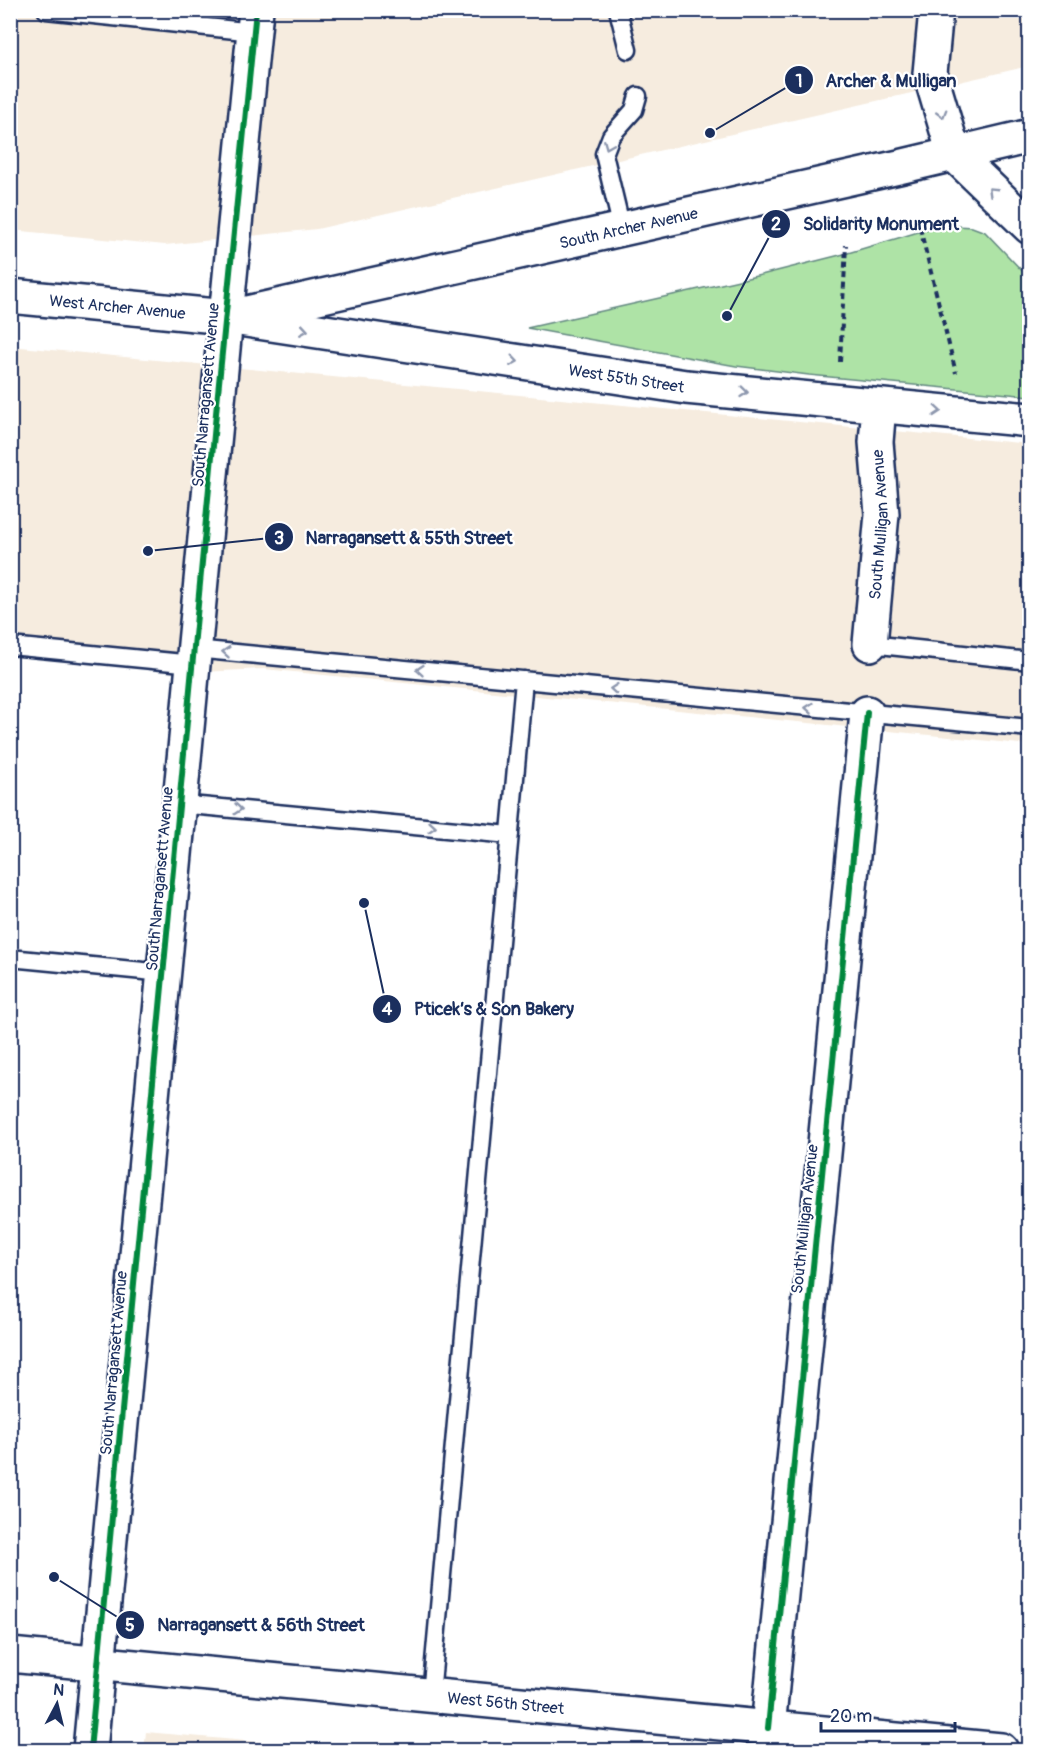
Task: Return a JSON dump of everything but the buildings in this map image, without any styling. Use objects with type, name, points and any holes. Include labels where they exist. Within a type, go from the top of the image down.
[{"type":"street","points":[[936,10],[930,73],[954,154],[1029,227]]},
{"type":"street","name":"South Narragansett Avenue","points":[[90,1750],[255,21]]},
{"type":"street","name":"South Archer Avenue","points":[[226,317],[1029,136]]},
{"type":"street","name":"West Archer Avenue","points":[[10,296],[226,317]]},
{"type":"street","name":"West 55th Street","points":[[226,317],[686,387],[1029,420]]},
{"type":"street","name":"South Mulligan Avenue","points":[[870,644],[882,514],[876,442],[879,406]]},
{"type":"street","name":"South Mulligan Avenue","points":[[768,1728],[867,713]]},
{"type":"street","name":"West 56th Street","points":[[10,1655],[1001,1750]]},
{"type":"lane","points":[[46,10],[255,21]]},
{"type":"lane","points":[[618,10],[628,50]]},
{"type":"lane","points":[[622,229],[604,154],[611,136],[634,110],[638,96]]},
{"type":"lane","points":[[870,644],[1029,661]]},
{"type":"lane","points":[[10,646],[194,656],[524,680],[1029,728]]},
{"type":"lane","points":[[431,1695],[524,680]]},
{"type":"lane","points":[[179,804],[510,835]]},
{"type":"lane","points":[[10,957],[164,973]]},
{"type":"path","points":[[920,228],[957,377]]},
{"type":"path","points":[[840,367],[846,245]]},
{"type":"shaded area","points":[[10,11],[1029,11],[1029,66],[317,229],[165,245],[11,230]]},
{"type":"shaded area","points":[[10,346],[1029,444],[1029,745],[264,669],[201,672],[11,654]]},
{"type":"shaded area","points":[[146,1732],[345,1750],[144,1750]]},
{"type":"green space","points":[[935,227],[972,227],[985,232],[1029,278],[1029,396],[736,366],[527,328],[761,275],[848,253]]},
{"type":"cycle path","points":[[90,1750],[256,10]]},
{"type":"cycle path","points":[[768,1728],[867,713]]},
{"type":"place","name":"Archer & Mulligan","points":[[710,133]]},
{"type":"place","name":"Solidarity Monument","points":[[727,316]]},
{"type":"place","name":"Narragansett & 55th Street","points":[[148,551]]},
{"type":"place","name":"Pticek’s & Son Bakery","points":[[364,903]]},
{"type":"place","name":"Narragansett & 56th Street","points":[[54,1577]]}]
